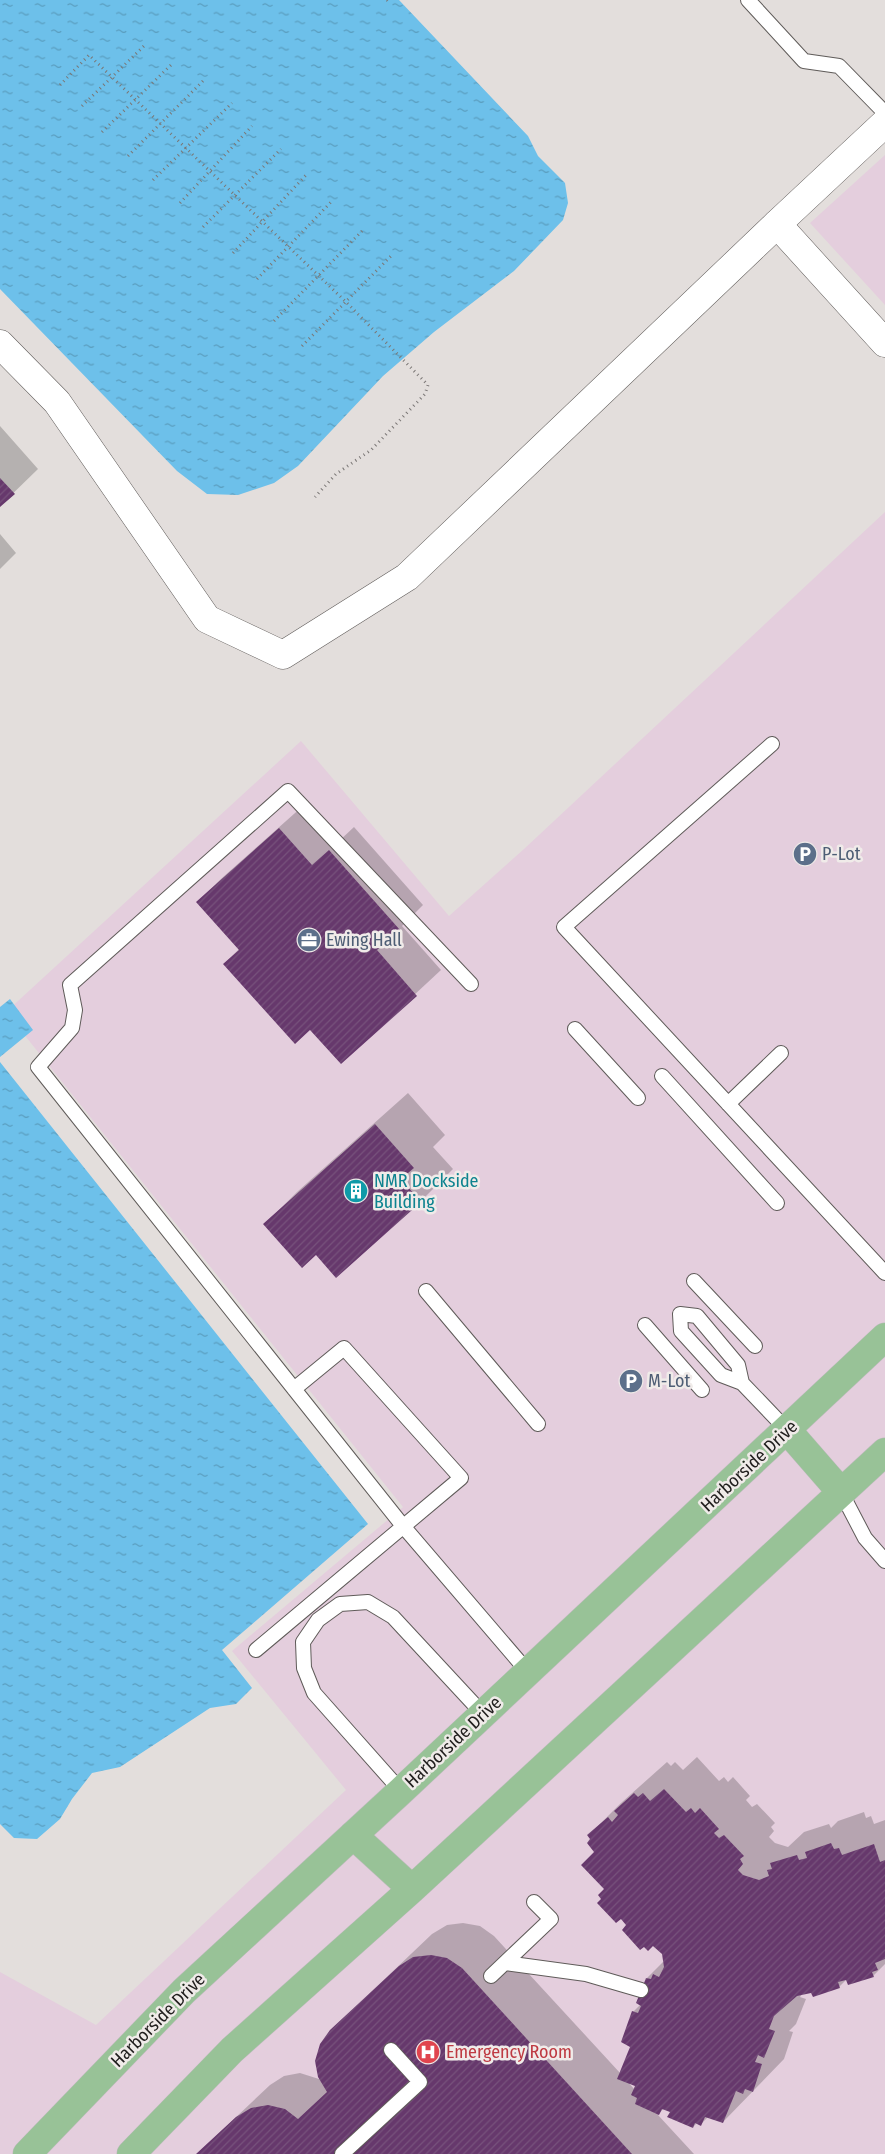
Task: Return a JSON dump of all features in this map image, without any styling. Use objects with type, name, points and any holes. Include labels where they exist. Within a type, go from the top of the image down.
[{"type":"main road","name":"Harborside Drive","points":[[27,2154],[184,1991],[401,1791],[885,1337]]},
{"type":"main road","points":[[787,1430],[842,1492]]},
{"type":"main road","points":[[131,2154],[232,2050],[412,1889],[885,1452]]},
{"type":"main road","points":[[353,1835],[412,1889]]},
{"type":"street","points":[[0,344],[57,402],[207,619],[283,654],[406,577],[777,224],[885,124]]},
{"type":"street","points":[[777,224],[885,344]]},
{"type":"lane","points":[[748,0],[804,61],[839,66],[885,113]]},
{"type":"lane","points":[[772,744],[564,927],[885,1272]]},
{"type":"lane","points":[[471,984],[288,791],[70,985],[75,1010],[72,1028],[38,1067],[403,1526],[528,1672]]},
{"type":"lane","points":[[575,1029],[638,1098]]},
{"type":"lane","points":[[728,1104],[781,1053]]},
{"type":"lane","points":[[662,1076],[777,1203]]},
{"type":"lane","points":[[694,1281],[754,1346]]},
{"type":"lane","points":[[426,1291],[538,1424]]},
{"type":"lane","points":[[742,1383],[738,1365],[701,1321],[696,1316],[680,1314],[681,1331],[721,1375],[742,1383],[787,1430]]},
{"type":"lane","points":[[645,1325],[702,1390]]},
{"type":"lane","points":[[256,1650],[461,1478],[344,1348],[294,1389]]},
{"type":"lane","points":[[842,1492],[864,1538],[885,1562]]},
{"type":"lane","points":[[401,1791],[314,1693],[304,1668],[303,1642],[318,1620],[340,1604],[368,1602],[393,1616],[483,1714]]},
{"type":"lane","points":[[491,1976],[551,1919],[534,1902]]},
{"type":"lane","points":[[505,1963],[586,1974],[641,1990]]},
{"type":"lane","points":[[342,2154],[420,2082],[391,2050]]},
{"type":"path","points":[[82,106],[145,45]]},
{"type":"path","points":[[60,85],[89,55],[346,302],[428,385],[425,394],[371,450],[336,474],[315,497]]},
{"type":"path","points":[[102,132],[172,64]]},
{"type":"path","points":[[128,156],[204,80]]},
{"type":"path","points":[[153,180],[232,103]]},
{"type":"path","points":[[180,203],[252,126]]},
{"type":"path","points":[[203,227],[281,149]]},
{"type":"path","points":[[233,253],[307,174]]},
{"type":"path","points":[[257,279],[333,200]]},
{"type":"path","points":[[274,321],[364,229]]},
{"type":"path","points":[[302,346],[391,256]]},
{"type":"shaded area","points":[[885,155],[885,305],[810,223]]},
{"type":"shaded area","points":[[885,512],[885,2154],[0,2154],[0,1972],[96,2025],[346,1790],[232,1651],[403,1507],[6,1012],[301,741],[449,916],[524,849]]},
{"type":"water","points":[[0,0],[399,0],[528,136],[538,156],[565,183],[568,203],[563,220],[514,271],[434,332],[383,376],[298,466],[274,483],[238,495],[207,494],[177,471],[0,289]]},
{"type":"water","points":[[10,999],[33,1030],[0,1057],[0,1007]]},
{"type":"water","points":[[0,1062],[368,1524],[222,1650],[252,1688],[236,1704],[210,1708],[120,1767],[92,1773],[72,1799],[60,1819],[37,1839],[14,1838],[0,1824]]},
{"type":"building","points":[[0,478],[15,494],[0,507]]},
{"type":"building","name":"Ewing Hall","points":[[279,828],[312,865],[329,850],[400,930],[377,950],[417,996],[341,1064],[310,1030],[295,1044],[223,964],[239,950],[196,902]]},
{"type":"building","name":"NMR Dockside Building","points":[[375,1124],[414,1168],[401,1179],[421,1202],[336,1278],[316,1255],[302,1268],[263,1224]]},
{"type":"building","points":[[664,1789],[686,1812],[691,1808],[695,1813],[700,1808],[719,1829],[714,1833],[719,1838],[724,1835],[744,1856],[740,1859],[743,1864],[738,1870],[743,1875],[759,1880],[769,1876],[767,1870],[772,1869],[770,1863],[797,1855],[799,1860],[807,1858],[805,1852],[831,1843],[834,1849],[839,1848],[842,1855],[874,1844],[880,1862],[885,1860],[885,1959],[875,1963],[878,1970],[872,1972],[874,1977],[848,1985],[846,1980],[838,1982],[840,1988],[813,1997],[811,1993],[797,1996],[774,2016],[769,2029],[775,2031],[764,2058],[758,2055],[755,2062],[762,2064],[753,2092],[745,2089],[743,2094],[736,2091],[723,2123],[705,2117],[701,2126],[695,2123],[693,2128],[667,2117],[670,2112],[662,2109],[659,2115],[635,2104],[637,2098],[631,2095],[635,2086],[617,2079],[630,2047],[621,2042],[632,2011],[638,2013],[641,2006],[636,2003],[646,1978],[651,1979],[653,1974],[659,1977],[664,1967],[662,1954],[653,1946],[648,1951],[644,1947],[640,1950],[622,1930],[626,1925],[621,1919],[616,1923],[597,1903],[601,1899],[598,1895],[604,1889],[581,1865],[594,1852],[587,1843],[590,1839],[587,1835],[608,1817],[612,1822],[618,1815],[614,1811],[634,1793],[638,1797],[643,1793],[650,1801]]},
{"type":"building","name":"Emergency Room","points":[[431,1955],[447,1958],[462,1968],[632,2154],[196,2154],[236,2117],[251,2108],[268,2105],[285,2109],[298,2119],[327,2092],[318,2077],[315,2061],[320,2044],[330,2030],[399,1966],[413,1957]]},
{"type":"place","name":"P-Lot","points":[[805,854]]},
{"type":"place","name":"Ewing Hall","points":[[309,940]]},
{"type":"place","name":"NMR Dockside Building","points":[[356,1191]]},
{"type":"place","name":"M-Lot","points":[[631,1381]]},
{"type":"place","name":"Emergency Room","points":[[428,2052]]}]
